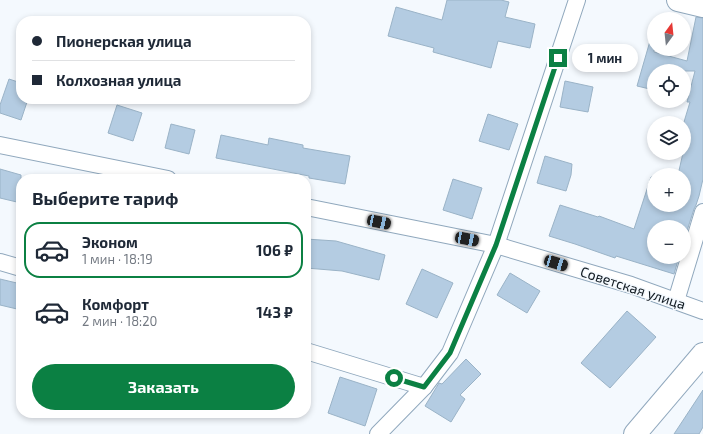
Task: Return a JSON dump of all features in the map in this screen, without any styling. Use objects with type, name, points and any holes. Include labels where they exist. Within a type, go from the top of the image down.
[{"type":"main road","points":[[678,0],[703,6]]},
{"type":"main road","points":[[635,434],[703,354]]},
{"type":"street","points":[[378,434],[424,387],[450,353],[496,245],[576,0]]},
{"type":"street","points":[[0,145],[143,174]]},
{"type":"street","name":"Советская улица","points":[[311,208],[496,245],[631,285],[703,311]]},
{"type":"street","points":[[676,301],[703,212]]},
{"type":"street","points":[[0,262],[16,267]]},
{"type":"street","points":[[311,353],[424,387]]},
{"type":"building","points":[[447,0],[501,0],[509,2],[505,17],[535,24],[530,48],[498,41],[491,68],[433,52],[434,48],[388,36],[396,7],[442,20]]},
{"type":"building","points":[[696,17],[703,18],[703,179],[699,196],[690,220],[647,220],[647,264],[677,264],[674,274],[616,256],[615,258],[549,236],[560,205],[598,217],[599,216],[634,229],[647,189],[647,212],[691,212],[691,168],[680,168],[681,160],[691,160],[691,116],[686,116],[688,108],[691,108],[691,86],[695,71],[691,71],[691,64],[647,64],[647,88],[637,86],[647,51],[647,56],[669,56],[687,61],[688,56],[691,56],[691,41]]},
{"type":"building","points":[[9,79],[16,81],[16,104],[26,104],[21,120],[0,113],[0,105]]},
{"type":"building","points":[[565,81],[593,87],[588,112],[560,107]]},
{"type":"building","points":[[117,105],[142,113],[133,141],[108,133]]},
{"type":"building","points":[[488,114],[518,124],[509,150],[479,141]]},
{"type":"building","points":[[171,124],[195,130],[189,154],[165,148]]},
{"type":"building","points":[[221,135],[268,145],[269,138],[303,145],[303,148],[350,156],[345,184],[311,178],[311,174],[299,174],[216,158]]},
{"type":"building","points":[[545,156],[572,164],[571,175],[566,191],[537,183]]},
{"type":"building","points":[[0,169],[18,174],[16,174],[16,202],[0,198]]},
{"type":"building","points":[[453,179],[482,188],[472,219],[443,210]]},
{"type":"building","points":[[311,239],[336,241],[385,255],[379,280],[342,271],[311,268]]},
{"type":"building","points":[[422,269],[453,283],[437,318],[406,304]]},
{"type":"building","points":[[510,273],[540,291],[527,313],[497,295]]},
{"type":"building","points":[[0,279],[16,283],[16,309],[0,305]]},
{"type":"building","points":[[627,311],[656,337],[610,388],[581,363]]},
{"type":"building","points":[[466,359],[481,374],[460,395],[465,399],[451,422],[425,406],[439,383],[442,384]]},
{"type":"building","points":[[340,377],[377,389],[365,426],[328,413]]},
{"type":"building","points":[[703,390],[703,427],[699,434],[674,434]]},
{"type":"route","points":[[394,378],[424,387],[450,353],[496,245],[558,58]]}]
